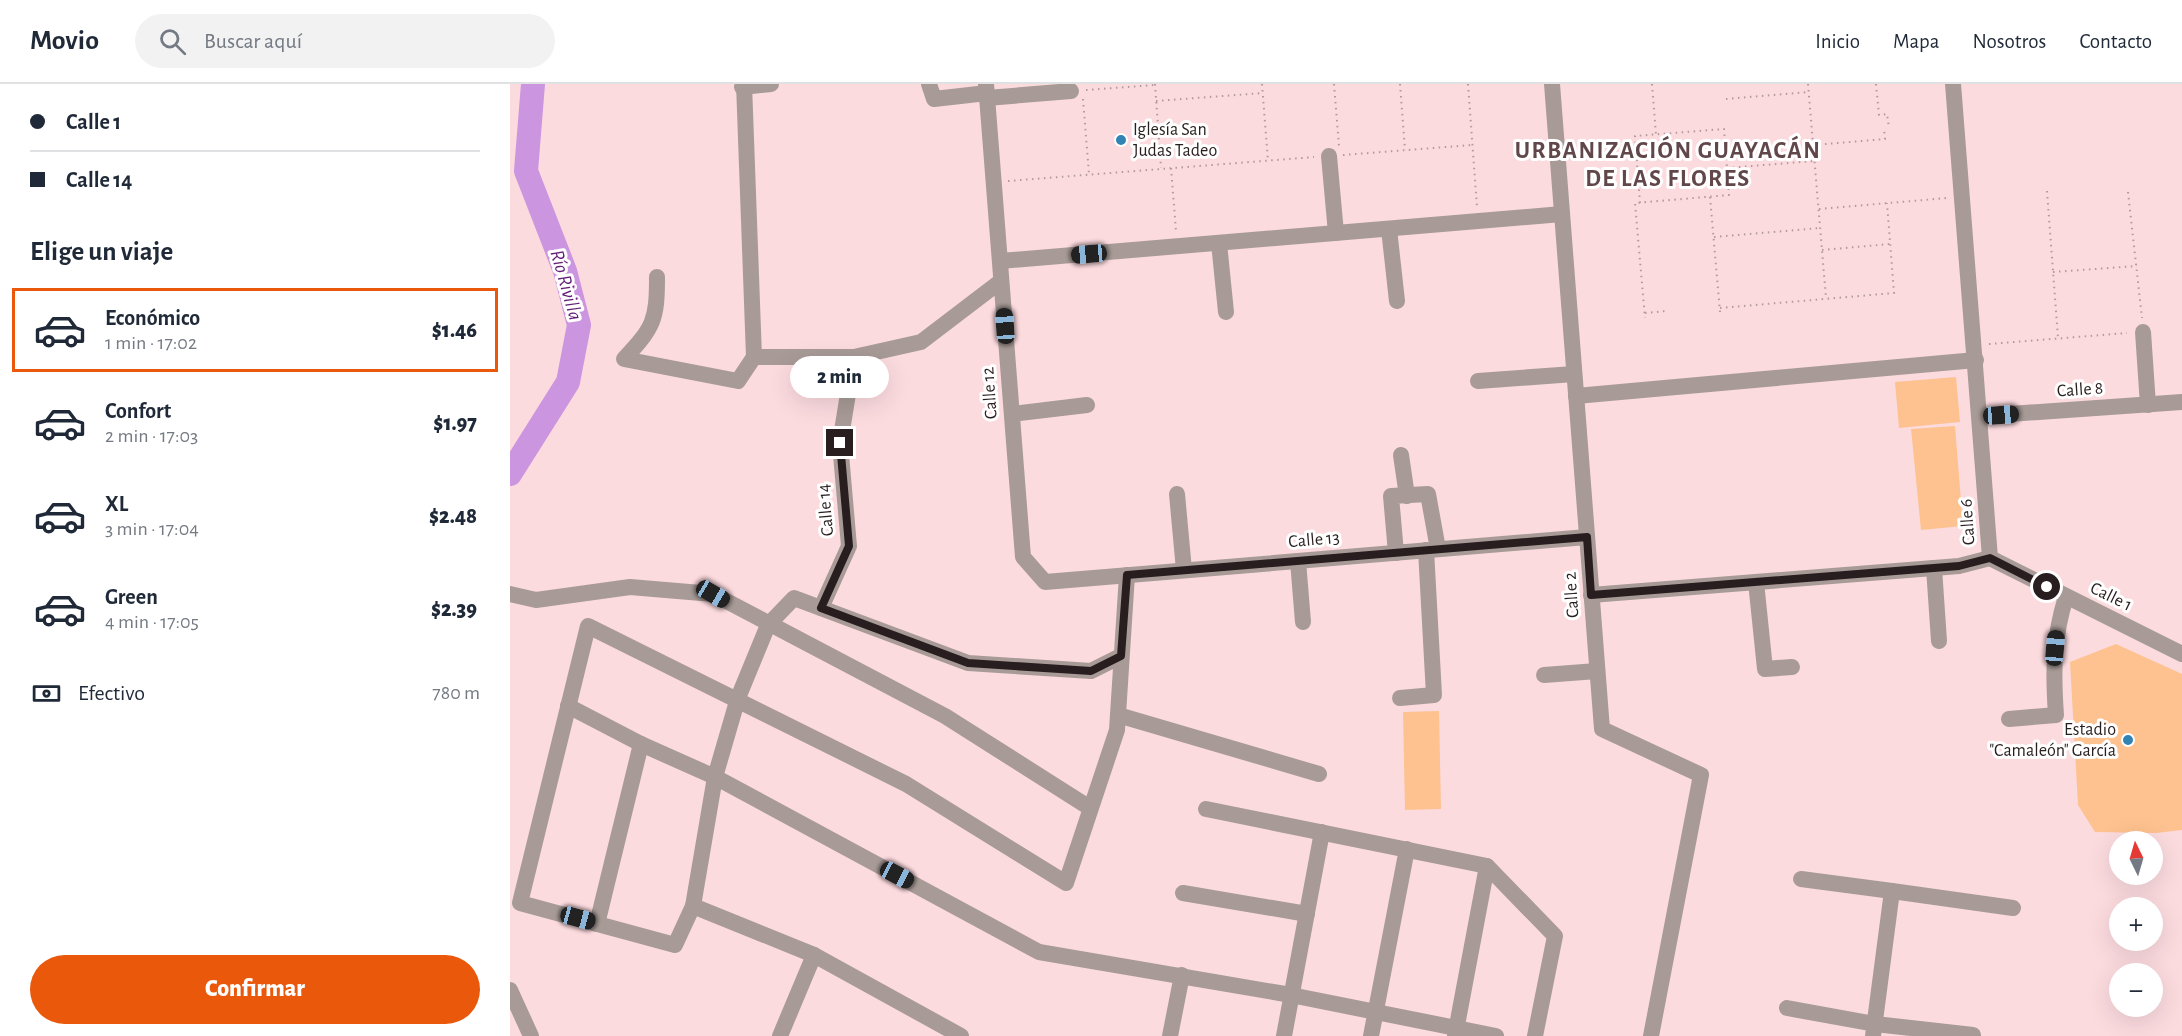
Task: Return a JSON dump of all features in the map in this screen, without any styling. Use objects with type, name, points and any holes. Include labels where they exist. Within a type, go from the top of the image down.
[{"type":"street","points":[[657,277],[657,303],[649,332],[624,359],[738,381],[754,357],[743,85],[771,84]]},
{"type":"street","points":[[929,84],[934,99],[986,92],[1071,91]]},
{"type":"street","name":"Calle 2","points":[[1552,84],[1602,729],[1701,776],[1651,1036]]},
{"type":"street","name":"Calle 6","points":[[1591,595],[1959,566],[1990,558],[1953,84]]},
{"type":"street","name":"Calle 12","points":[[986,92],[1023,557],[1045,582]]},
{"type":"street","points":[[1329,156],[1336,233]]},
{"type":"street","points":[[1000,261],[1562,214]]},
{"type":"street","points":[[1389,229],[1397,301]]},
{"type":"street","points":[[1219,243],[1226,312]]},
{"type":"street","points":[[754,357],[854,357],[921,342],[1001,281]]},
{"type":"street","points":[[2143,332],[2148,405]]},
{"type":"street","points":[[1576,396],[1975,353]]},
{"type":"street","name":"Calle 14","points":[[821,608],[849,546],[840,443],[854,357]]},
{"type":"street","points":[[1478,381],[1574,374]]},
{"type":"street","name":"Calle 8","points":[[1980,416],[2182,402]]},
{"type":"street","points":[[1012,414],[1087,405]]},
{"type":"street","points":[[1401,455],[1407,496]]},
{"type":"street","points":[[1177,494],[1184,570]]},
{"type":"street","points":[[1396,553],[1391,496],[1428,494],[1432,550],[1434,695],[1400,698]]},
{"type":"street","name":"Calle 13","points":[[1045,582],[1587,537]]},
{"type":"street","name":"Calle 1","points":[[1990,558],[2182,654]]},
{"type":"street","points":[[1298,561],[1303,622]]},
{"type":"street","points":[[1934,568],[1939,641]]},
{"type":"street","points":[[1121,656],[1091,671],[968,663],[794,598],[768,625],[738,698],[715,777],[693,906],[675,945],[515,904],[588,626],[738,698],[906,784],[1066,883],[1117,730],[1127,575]]},
{"type":"street","points":[[1755,582],[1765,669],[1792,667]]},
{"type":"street","points":[[510,594],[536,600],[630,587],[713,594],[768,625],[945,716],[1090,808]]},
{"type":"street","points":[[2010,718],[2056,715],[2053,669],[2057,627],[2066,597]]},
{"type":"street","points":[[1544,675],[1597,671]]},
{"type":"street","points":[[568,706],[641,744],[715,777],[1039,952],[1291,995],[1376,1012],[1455,1032],[1496,1036]]},
{"type":"street","points":[[1118,715],[1319,774]]},
{"type":"street","points":[[597,924],[641,744]]},
{"type":"street","points":[[1206,809],[1487,866],[1555,936],[1535,1036]]},
{"type":"street","points":[[1284,1036],[1322,832]]},
{"type":"street","points":[[1371,1036],[1407,849]]},
{"type":"street","points":[[1455,1032],[1487,866]]},
{"type":"street","points":[[1801,879],[2013,908]]},
{"type":"street","points":[[1874,1030],[1892,891]]},
{"type":"street","points":[[1183,893],[1307,914]]},
{"type":"street","points":[[693,906],[814,955],[934,1029],[961,1036]]},
{"type":"street","points":[[780,1036],[814,955]]},
{"type":"street","points":[[1170,1036],[1182,975]]},
{"type":"street","points":[[510,990],[531,1036]]},
{"type":"street","points":[[1787,1008],[1874,1030],[1973,1035]]},
{"type":"path","points":[[1089,175],[1083,90],[1155,84],[1161,169]]},
{"type":"path","points":[[1262,84],[1268,161]]},
{"type":"path","points":[[1334,84],[1340,155],[1472,145]]},
{"type":"path","points":[[1400,84],[1405,150]]},
{"type":"path","points":[[1468,84],[1478,221]]},
{"type":"path","points":[[1652,84],[1656,135]]},
{"type":"path","points":[[1808,84],[1826,298]]},
{"type":"path","points":[[1876,84],[1879,115],[1887,114],[1889,129]]},
{"type":"path","points":[[1726,99],[1809,92]]},
{"type":"path","points":[[1156,101],[1263,93]]},
{"type":"path","points":[[1640,203],[1635,136],[1724,129],[1729,195],[1640,203],[1635,203],[1645,318]]},
{"type":"path","points":[[1814,145],[1885,139],[1884,129]]},
{"type":"path","points":[[993,182],[1329,156]]},
{"type":"path","points":[[1727,168],[1815,160]]},
{"type":"path","points":[[1171,168],[1178,246]]},
{"type":"path","points":[[2047,192],[2058,338]]},
{"type":"path","points":[[1975,353],[2058,338],[2143,332],[2128,192]]},
{"type":"path","points":[[1710,197],[1720,310],[1894,293],[1887,203]]},
{"type":"path","points":[[1819,209],[1962,197]]},
{"type":"path","points":[[1714,237],[1820,228]]},
{"type":"path","points":[[1822,250],[1890,244]]},
{"type":"path","points":[[2053,272],[2137,266]]},
{"type":"path","points":[[1645,313],[1668,311]]},
{"type":"shaded area","points":[[1956,377],[1960,422],[1899,428],[1895,382]]},
{"type":"shaded area","points":[[1955,426],[1963,526],[1921,530],[1911,429]]},
{"type":"shaded area","name":"Estadio \"Camaleón\" García","points":[[2116,644],[2182,674],[2182,830],[2095,832],[2078,805],[2070,662]]},
{"type":"shaded area","points":[[1439,711],[1441,809],[1405,810],[1403,712]]},
{"type":"waterway","name":"Río Rivilla","points":[[510,474],[568,382],[579,325],[565,271],[526,171],[533,84]]},
{"type":"place","name":"Iglesía San Judas Tadeo","points":[[1121,140]]},
{"type":"place","name":"Estadio \"Camaleón\" García","points":[[2128,740]]},
{"type":"district","name":"URBANIZACIÓN GUAYACÁN DE LAS FLORES","points":[[1668,165]]},
{"type":"route","points":[[840,443],[849,546],[821,608],[968,663],[1091,671],[1121,656],[1127,575],[1587,537],[1591,595],[1959,566],[1990,558],[2047,587]]}]
